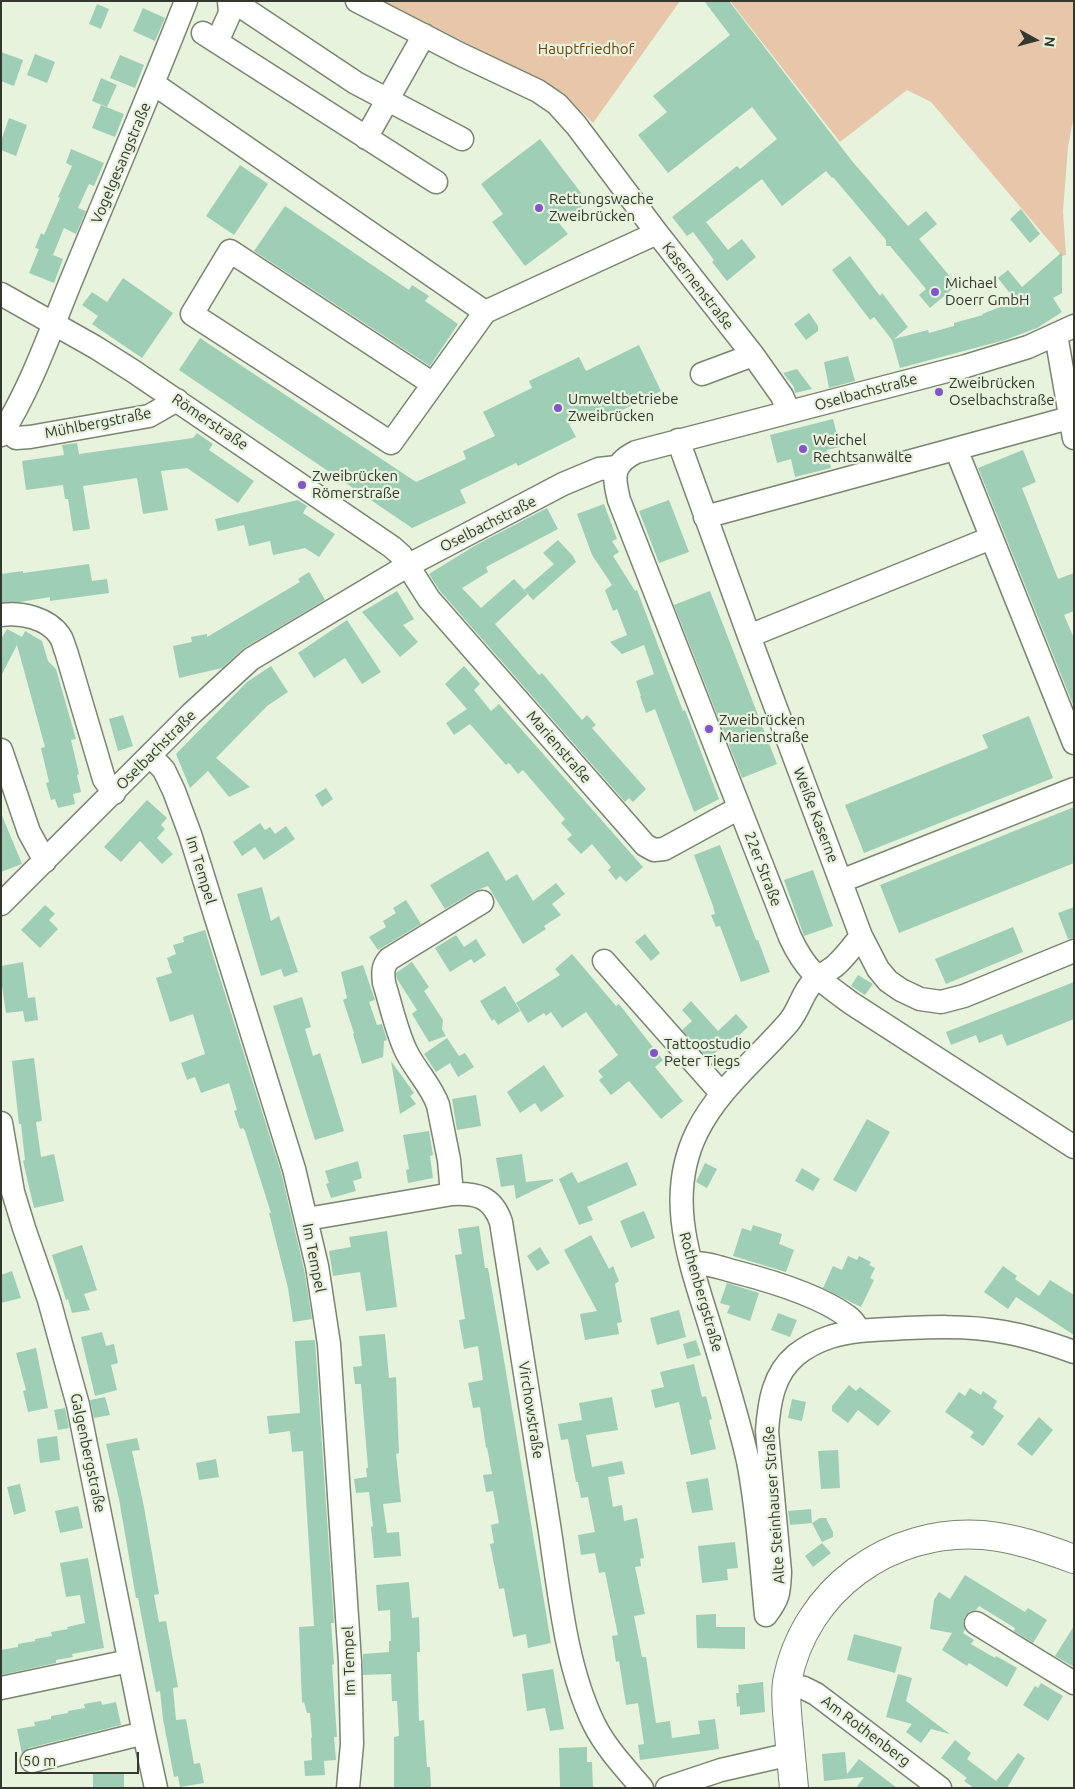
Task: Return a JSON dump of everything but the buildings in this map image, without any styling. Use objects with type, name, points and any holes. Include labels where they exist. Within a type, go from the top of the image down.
[{"type":"main road","points":[[794,1788],[787,1684],[793,1656],[816,1613],[850,1576],[871,1560],[888,1551],[910,1543],[957,1535],[1008,1538],[1034,1544],[1074,1559]]},
{"type":"street","name":"Vogelgesangstraße","points":[[53,323],[154,84],[186,1]]},
{"type":"street","points":[[229,1],[230,13],[210,37],[436,182]]},
{"type":"street","points":[[233,1],[356,83],[462,139]]},
{"type":"street","name":"Kasernenstraße","points":[[357,1],[538,91],[557,104],[576,124],[657,233],[753,355],[782,396],[789,412]]},
{"type":"street","points":[[366,138],[424,35]]},
{"type":"street","points":[[154,84],[485,312]]},
{"type":"street","points":[[433,384],[230,251],[192,314],[390,443],[433,384],[485,312],[657,233]]},
{"type":"street","name":"Römerstraße","points":[[1,294],[94,347],[177,400],[392,547],[401,555],[407,566]]},
{"type":"street","name":"Mühlbergstraße","points":[[53,323],[13,415],[9,436],[30,437],[149,416],[177,400]]},
{"type":"street","points":[[705,517],[956,449],[1072,428],[1065,331]]},
{"type":"street","name":"Oselbachstraße","points":[[1,904],[150,755],[251,659],[407,566],[563,484],[599,469],[617,467],[623,459],[636,452],[983,361],[1028,347],[1065,331]]},
{"type":"street","points":[[702,374],[753,355]]},
{"type":"street","name":"Weiße Kaserne","points":[[678,440],[861,936],[878,969],[888,981],[902,990],[920,999],[941,1002],[964,996],[1074,951]]},
{"type":"street","points":[[956,449],[1074,743]]},
{"type":"street","name":"22er Straße","points":[[617,467],[615,477],[619,500],[793,945],[806,966],[817,978],[851,1003],[1074,1147]]},
{"type":"street","points":[[749,636],[991,538]]},
{"type":"street","name":"Marienstraße","points":[[407,566],[429,599],[645,845],[654,850],[664,849],[740,808]]},
{"type":"street","points":[[1,615],[23,614],[40,620],[60,636],[104,779],[114,792]]},
{"type":"street","points":[[1,750],[29,832],[45,861]]},
{"type":"street","name":"Im Tempel","points":[[150,755],[164,770],[190,834],[294,1169],[317,1266],[329,1344],[350,1662],[352,1744],[348,1788]]},
{"type":"street","name":"Weiße Kaserne","points":[[841,881],[1074,789]]},
{"type":"street","points":[[452,1194],[449,1160],[438,1105],[435,1096],[412,1063],[405,1049],[384,983],[383,973],[384,965],[389,959],[482,902]]},
{"type":"street","points":[[817,978],[835,966],[861,936]]},
{"type":"street","points":[[604,960],[722,1094]]},
{"type":"street","name":"Rothenbergstraße","points":[[766,1615],[748,1461],[685,1242],[681,1214],[681,1191],[684,1172],[697,1132],[707,1114],[722,1094],[790,1021],[811,984],[817,978]]},
{"type":"street","name":"Galgenbergstraße","points":[[1,1124],[13,1192],[54,1316],[78,1405],[156,1788]]},
{"type":"street","name":"Virchowstraße","points":[[307,1219],[452,1194],[477,1195],[488,1201],[498,1212],[559,1585],[576,1675],[595,1725],[618,1760],[642,1788]]},
{"type":"street","points":[[691,1263],[708,1264],[765,1280],[809,1296],[847,1316],[854,1322],[859,1331]]},
{"type":"street","name":"Alte Steinhauser Straße","points":[[766,1615],[777,1601],[780,1581],[767,1431],[772,1390],[782,1372],[796,1355],[815,1342],[843,1333],[931,1327],[1005,1332],[1074,1352]]},
{"type":"street","points":[[976,1623],[1074,1683]]},
{"type":"street","points":[[1,1688],[129,1661]]},
{"type":"street","name":"Am Rothenberg","points":[[787,1684],[804,1688],[816,1694],[940,1788]]},
{"type":"street","points":[[32,1761],[144,1733]]},
{"type":"street","points":[[676,1786],[721,1770],[791,1754]]},
{"type":"green space","name":"Hauptfriedhof","points":[[384,1],[680,1],[593,123],[562,92]]},
{"type":"green space","points":[[730,1],[1074,1],[1074,115],[1068,147],[1063,211],[1066,255],[1062,256],[931,102],[907,90],[840,142]]},
{"type":"place","name":"Rettungswache Zweibrücken","points":[[539,208]]},
{"type":"place","name":"Michael Doerr GmbH","points":[[935,292]]},
{"type":"place","name":"Zweibrücken Oselbachstraße","points":[[939,392]]},
{"type":"place","name":"Umweltbetriebe Zweibrücken","points":[[558,408]]},
{"type":"place","name":"Weichel Rechtsanwälte","points":[[803,449]]},
{"type":"place","name":"Zweibrücken Römerstraße","points":[[302,485]]},
{"type":"place","name":"Zweibrücken Marienstraße","points":[[709,729]]},
{"type":"place","name":"Tattoostudio Peter Tiegs","points":[[654,1053]]}]
